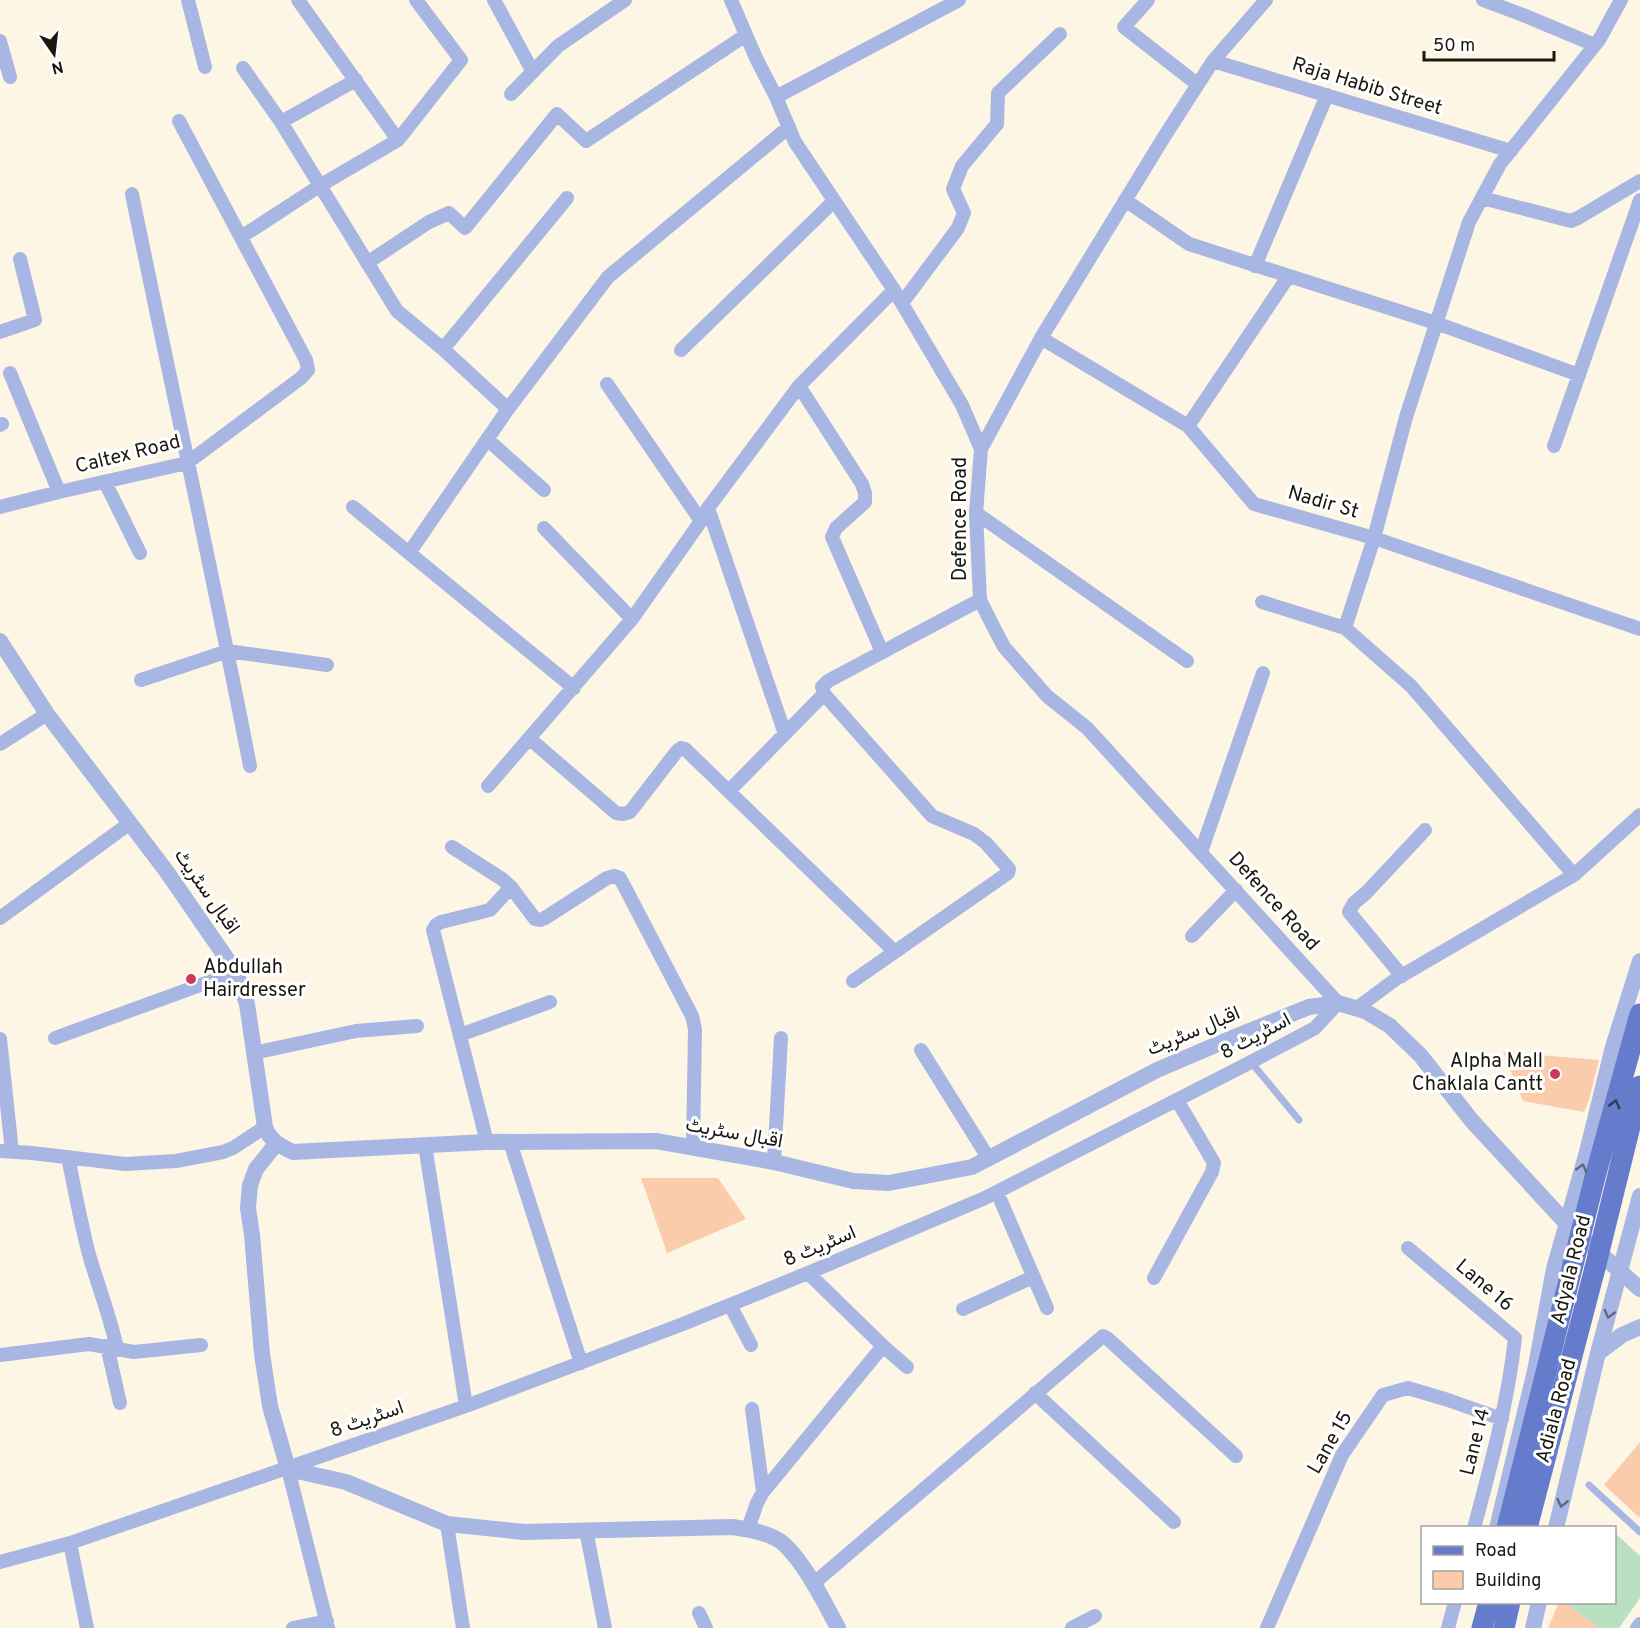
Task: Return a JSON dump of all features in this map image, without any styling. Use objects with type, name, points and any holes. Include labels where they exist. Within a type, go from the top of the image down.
[{"type":"main road","name":"Adyala Road","points":[[1507,1526],[1595,1177],[1640,1014]]},
{"type":"main road","name":"Adiala Road","points":[[1527,1526],[1640,1086]]},
{"type":"main road","points":[[1482,1628],[1488,1604]]},
{"type":"main road","points":[[1504,1628],[1510,1604]]},
{"type":"street","points":[[188,0],[204,67]]},
{"type":"street","points":[[298,0],[398,140]]},
{"type":"street","points":[[180,121],[241,237],[321,185],[398,140],[461,60],[416,0]]},
{"type":"street","points":[[494,0],[532,72]]},
{"type":"street","points":[[511,94],[558,46],[625,0]]},
{"type":"street","name":"Defence Road","points":[[731,0],[795,142],[902,303],[962,405],[981,449],[976,513],[980,600],[1004,647],[1047,696],[1088,728],[1338,1003]]},
{"type":"street","points":[[776,97],[937,5],[959,0]]},
{"type":"street","points":[[1148,0],[1124,27],[1197,84]]},
{"type":"street","points":[[981,449],[1041,339],[1197,84],[1213,61],[1266,0]]},
{"type":"street","points":[[1484,0],[1595,45]]},
{"type":"street","points":[[1345,628],[1374,538],[1406,417],[1469,222],[1500,164],[1595,45],[1621,0]]},
{"type":"street","points":[[902,303],[958,228],[964,213],[953,189],[962,166],[997,124],[998,93],[1060,34]]},
{"type":"street","points":[[367,263],[429,222],[449,213],[465,228],[557,114],[586,141],[746,35]]},
{"type":"street","points":[[0,41],[10,77]]},
{"type":"street","name":"Raja Habib Street","points":[[1213,61],[1511,151]]},
{"type":"street","points":[[243,68],[321,185],[397,311],[443,349],[508,409]]},
{"type":"street","points":[[281,122],[356,80]]},
{"type":"street","points":[[1255,266],[1326,95]]},
{"type":"street","points":[[410,554],[508,409],[608,277],[789,127]]},
{"type":"street","points":[[1482,198],[1571,221],[1640,181]]},
{"type":"street","points":[[132,194],[250,766]]},
{"type":"street","points":[[443,349],[567,198]]},
{"type":"street","points":[[1125,200],[1189,244],[1436,323],[1579,375]]},
{"type":"street","points":[[1554,446],[1640,200]]},
{"type":"street","points":[[681,350],[834,201]]},
{"type":"street","name":"Caltex Road","points":[[0,507],[188,463],[302,378],[308,370],[306,360],[241,237]]},
{"type":"street","points":[[0,332],[35,320],[20,259]]},
{"type":"street","points":[[1188,426],[1288,277]]},
{"type":"street","points":[[488,786],[632,619],[708,508],[799,386],[894,290]]},
{"type":"street","name":"Nadir St","points":[[1041,339],[1188,426],[1254,504],[1374,538],[1640,629]]},
{"type":"street","points":[[10,373],[59,492]]},
{"type":"street","points":[[607,384],[701,521]]},
{"type":"street","points":[[799,386],[862,484],[865,493],[865,502],[836,528],[832,537],[882,652]]},
{"type":"street","points":[[487,439],[544,490]]},
{"type":"street","points":[[105,482],[140,553]]},
{"type":"street","points":[[353,507],[574,688]]},
{"type":"street","points":[[708,508],[785,734]]},
{"type":"street","points":[[976,513],[1187,661]]},
{"type":"street","points":[[544,528],[632,619]]},
{"type":"street","points":[[853,981],[1008,873],[1009,869],[986,843],[974,834],[932,816],[824,694],[822,687],[828,681],[980,600]]},
{"type":"street","points":[[1262,602],[1345,628],[1411,686],[1574,875]]},
{"type":"street","name":"اقبال سٹریٹ","points":[[0,641],[47,714],[167,872],[236,972],[247,1004],[267,1134],[276,1144],[293,1152],[487,1142],[656,1141],[774,1162],[853,1180],[889,1183],[972,1167],[1157,1070],[1310,1007],[1338,1003],[1365,1011],[1390,1026],[1421,1056],[1472,1121],[1567,1224],[1640,1289]]},
{"type":"street","points":[[141,680],[228,651],[327,665]]},
{"type":"street","points":[[1201,852],[1263,673]]},
{"type":"street","points":[[729,791],[824,694]]},
{"type":"street","points":[[0,744],[47,714]]},
{"type":"street","points":[[530,739],[616,813],[623,814],[630,812],[677,751],[681,748],[686,749],[895,952]]},
{"type":"street","points":[[1358,1008],[1402,976],[1574,875],[1640,815]]},
{"type":"street","points":[[0,918],[130,823]]},
{"type":"street","points":[[1402,976],[1349,912],[1354,903],[1425,830]]},
{"type":"street","points":[[452,847],[502,879],[536,919],[540,920],[607,878],[614,876],[620,878],[692,1016],[695,1029],[693,1148]]},
{"type":"street","points":[[487,1142],[433,930],[441,922],[490,910],[511,887]]},
{"type":"street","points":[[1192,936],[1236,890]]},
{"type":"street","points":[[1497,1526],[1534,1371],[1554,1269],[1613,1047],[1640,961]]},
{"type":"street","points":[[55,1038],[236,972]]},
{"type":"street","points":[[460,1035],[550,1002]]},
{"type":"street","name":"اسٹریٹ 8","points":[[2,1558],[70,1543],[288,1469],[581,1363],[808,1274],[997,1192],[1178,1100],[1315,1028],[1338,1003]]},
{"type":"street","points":[[254,1053],[356,1030],[417,1026]]},
{"type":"street","points":[[774,1162],[781,1038]]},
{"type":"street","points":[[0,1039],[6,1151],[125,1164],[176,1161],[223,1152],[265,1127]]},
{"type":"street","points":[[921,1050],[989,1159]]},
{"type":"street","points":[[1154,1278],[1212,1172],[1214,1163],[1178,1100]]},
{"type":"street","points":[[510,1142],[581,1363]]},
{"type":"street","points":[[276,1144],[256,1169],[249,1185],[248,1208],[262,1354],[270,1406],[328,1625],[293,1628]]},
{"type":"street","points":[[425,1145],[466,1406]]},
{"type":"street","points":[[68,1157],[90,1257],[109,1315],[120,1403]]},
{"type":"street","points":[[997,1192],[1047,1308]]},
{"type":"street","points":[[1556,1526],[1598,1353],[1640,1196]]},
{"type":"street","name":"Lane 16","points":[[1408,1248],[1515,1338],[1512,1365]]},
{"type":"street","points":[[808,1274],[907,1367]]},
{"type":"street","points":[[963,1309],[1033,1276]]},
{"type":"street","points":[[730,1305],[751,1345]]},
{"type":"street","points":[[1598,1353],[1622,1335],[1640,1327]]},
{"type":"street","points":[[813,1584],[1103,1336],[1236,1456]]},
{"type":"street","points":[[0,1355],[89,1344],[134,1352],[201,1345]]},
{"type":"street","points":[[748,1529],[763,1492],[883,1346]]},
{"type":"street","name":"Lane 14","points":[[1474,1526],[1502,1419],[1512,1365]]},
{"type":"street","name":"Lane 15","points":[[1267,1628],[1342,1455],[1383,1395],[1408,1388],[1502,1419]]},
{"type":"street","points":[[1035,1393],[1174,1522]]},
{"type":"street","points":[[752,1409],[763,1492]]},
{"type":"street","points":[[288,1469],[346,1482],[447,1524],[524,1532],[732,1527],[748,1529],[784,1544],[821,1596],[838,1628]]},
{"type":"street","points":[[447,1524],[463,1628]]},
{"type":"street","points":[[586,1530],[605,1628]]},
{"type":"street","points":[[70,1543],[87,1628]]},
{"type":"street","points":[[1448,1628],[1454,1604]]},
{"type":"street","points":[[1472,1628],[1478,1604]]},
{"type":"street","points":[[1533,1628],[1539,1604]]},
{"type":"street","points":[[699,1612],[706,1628]]},
{"type":"street","points":[[1072,1628],[1095,1616]]},
{"type":"street","points":[[1637,1628],[1640,1624]]},
{"type":"lane","points":[[1251,1062],[1299,1120]]},
{"type":"lane","points":[[1589,1485],[1640,1532]]},
{"type":"green space","points":[[1616,1534],[1640,1556],[1640,1598],[1619,1628],[1599,1628],[1565,1604],[1616,1604]]},
{"type":"building","name":"Alpha Mall Chaklala Cantt","points":[[1503,1052],[1599,1060],[1584,1112],[1523,1101]]},
{"type":"building","points":[[641,1178],[718,1178],[746,1219],[667,1253]]},
{"type":"building","points":[[1640,1442],[1640,1518],[1604,1485]]},
{"type":"building","points":[[1558,1604],[1567,1604],[1599,1628],[1548,1628]]},
{"type":"place","name":"Abdullah Hairdresser","points":[[191,979]]},
{"type":"place","name":"Alpha Mall Chaklala Cantt","points":[[1555,1074]]}]
